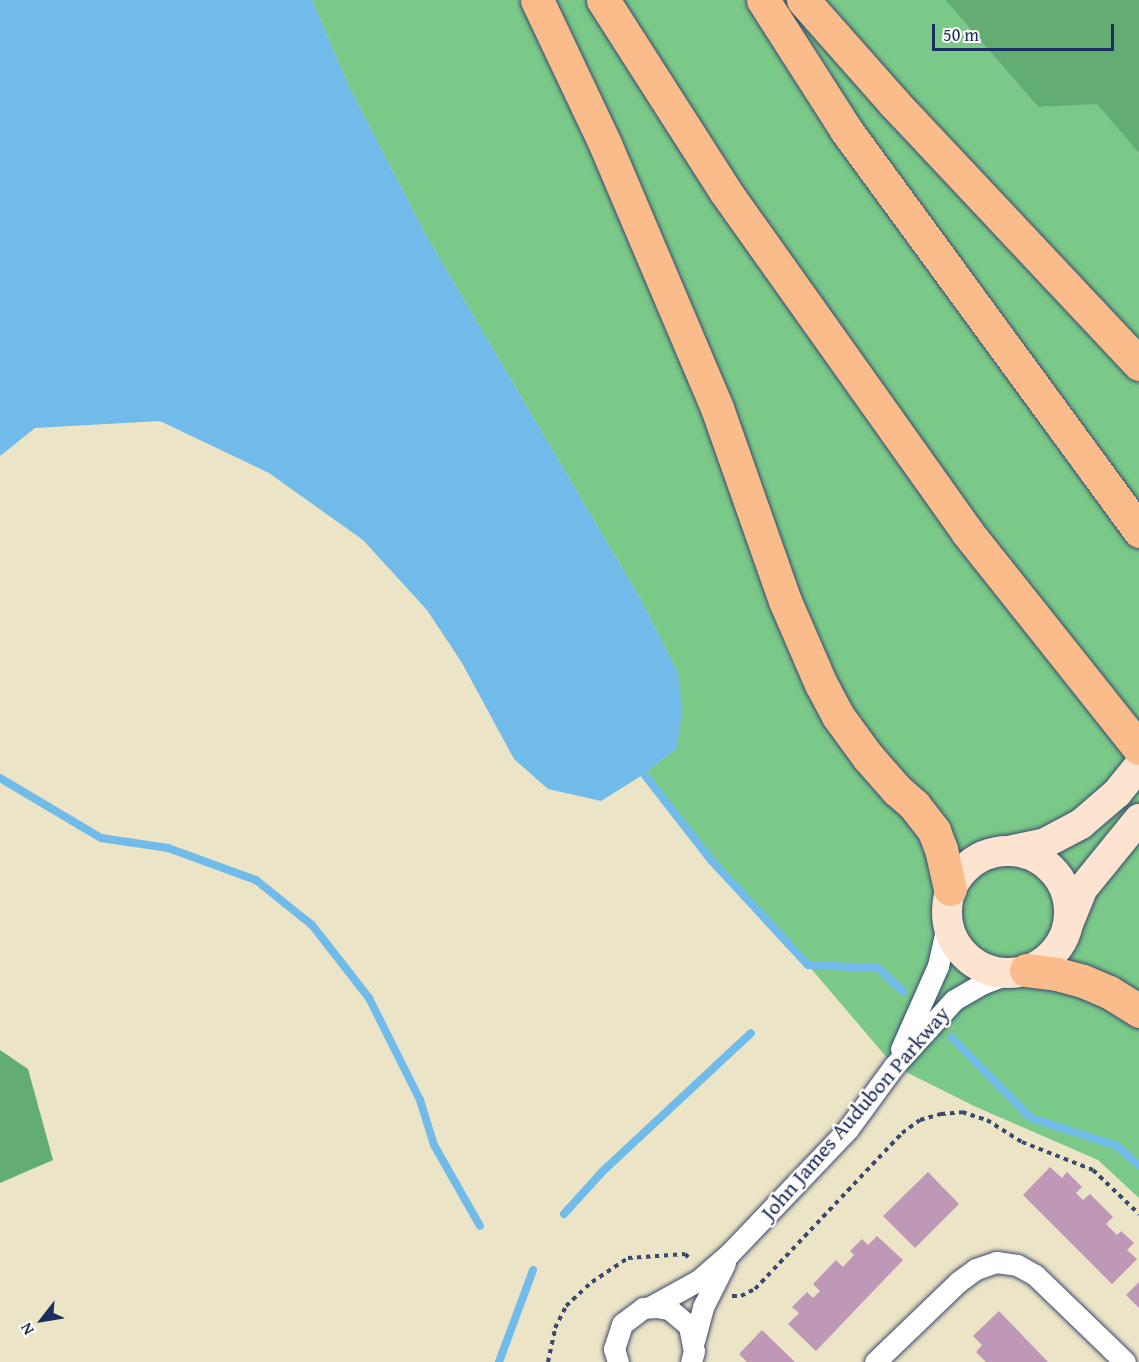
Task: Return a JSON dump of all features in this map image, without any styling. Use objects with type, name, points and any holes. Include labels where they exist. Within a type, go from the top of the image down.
[{"type":"highway","points":[[537,0],[605,144],[717,408],[785,601],[821,684],[838,716],[868,758],[914,805],[934,831],[941,849],[950,889]]},
{"type":"highway","points":[[603,0],[725,191],[967,532],[1139,748]]},
{"type":"highway","points":[[763,0],[846,130],[1139,531]]},
{"type":"highway","points":[[803,0],[935,147],[1139,363]]},
{"type":"highway","points":[[1018,972],[1057,974],[1083,981],[1109,992],[1139,1011]]},
{"type":"main road","points":[[1139,766],[1117,793],[1081,824],[1045,843],[1013,850],[993,851],[975,859],[960,872],[950,889],[946,908],[957,946],[970,961],[989,970],[1018,972],[1048,958],[1062,942],[1083,888],[1139,819]]},
{"type":"main road","points":[[1013,850],[1031,855],[1048,865],[1062,882],[1069,901],[1069,922]]},
{"type":"street","points":[[894,1066],[938,966],[948,921]]},
{"type":"street","name":"John James Audubon Parkway","points":[[614,1358],[622,1324],[631,1314],[710,1279],[729,1254],[848,1129],[894,1066],[954,1000],[984,983],[1018,972]]},
{"type":"street","points":[[875,1362],[958,1282],[976,1269],[996,1262],[1017,1265],[1035,1275],[1125,1362]]},
{"type":"street","points":[[694,1354],[710,1279]]},
{"type":"street","points":[[650,1307],[669,1309],[680,1316],[689,1326],[694,1354]]},
{"type":"path","points":[[548,1362],[555,1328],[566,1306],[592,1282],[628,1258],[685,1254],[731,1296],[741,1296],[755,1289],[903,1133],[920,1120],[941,1114],[962,1112],[987,1120],[1022,1142],[1093,1170],[1139,1214]]},
{"type":"green space","points":[[312,0],[945,0],[1038,107],[1097,103],[1139,153],[1139,1198],[1098,1160],[974,1106],[894,1066],[808,965],[711,860],[644,774],[677,748],[678,673],[641,600],[427,237],[350,89]]},
{"type":"green space","points":[[945,0],[1139,0],[1139,153],[1097,104],[1038,107]]},
{"type":"green space","points":[[0,1050],[28,1069],[53,1160],[0,1183]]},
{"type":"water","points":[[0,0],[312,0],[350,89],[427,237],[641,600],[678,673],[682,712],[677,748],[644,774],[601,801],[548,789],[514,759],[462,663],[427,610],[363,540],[269,473],[160,421],[35,428],[0,456]]},
{"type":"building","points":[[1050,1167],[1062,1178],[1067,1172],[1082,1187],[1076,1193],[1083,1200],[1090,1194],[1113,1217],[1106,1224],[1117,1235],[1121,1231],[1134,1243],[1127,1250],[1137,1259],[1112,1284],[1023,1195]]},
{"type":"building","points":[[928,1172],[959,1204],[915,1248],[883,1216]]},
{"type":"building","points":[[877,1236],[903,1260],[816,1351],[788,1324],[799,1313],[792,1307],[807,1292],[813,1298],[820,1291],[813,1284],[836,1260],[843,1267],[854,1255],[850,1251],[862,1239],[868,1245]]},
{"type":"building","points":[[1139,1282],[1139,1308],[1126,1295]]},
{"type":"building","points":[[999,1311],[1048,1362],[986,1362],[976,1352],[982,1345],[973,1336]]},
{"type":"building","points":[[762,1330],[795,1362],[747,1362],[739,1354]]},
{"type":"waterway","points":[[644,774],[711,860],[808,965],[878,968],[903,991]]},
{"type":"waterway","points":[[0,778],[101,838],[168,848],[256,880],[312,925],[369,998],[420,1100],[434,1145],[480,1226]]},
{"type":"waterway","points":[[564,1214],[603,1171],[751,1033]]},
{"type":"waterway","points":[[952,1038],[1031,1118],[1117,1146],[1139,1165]]},
{"type":"waterway","points":[[499,1362],[533,1270]]}]
